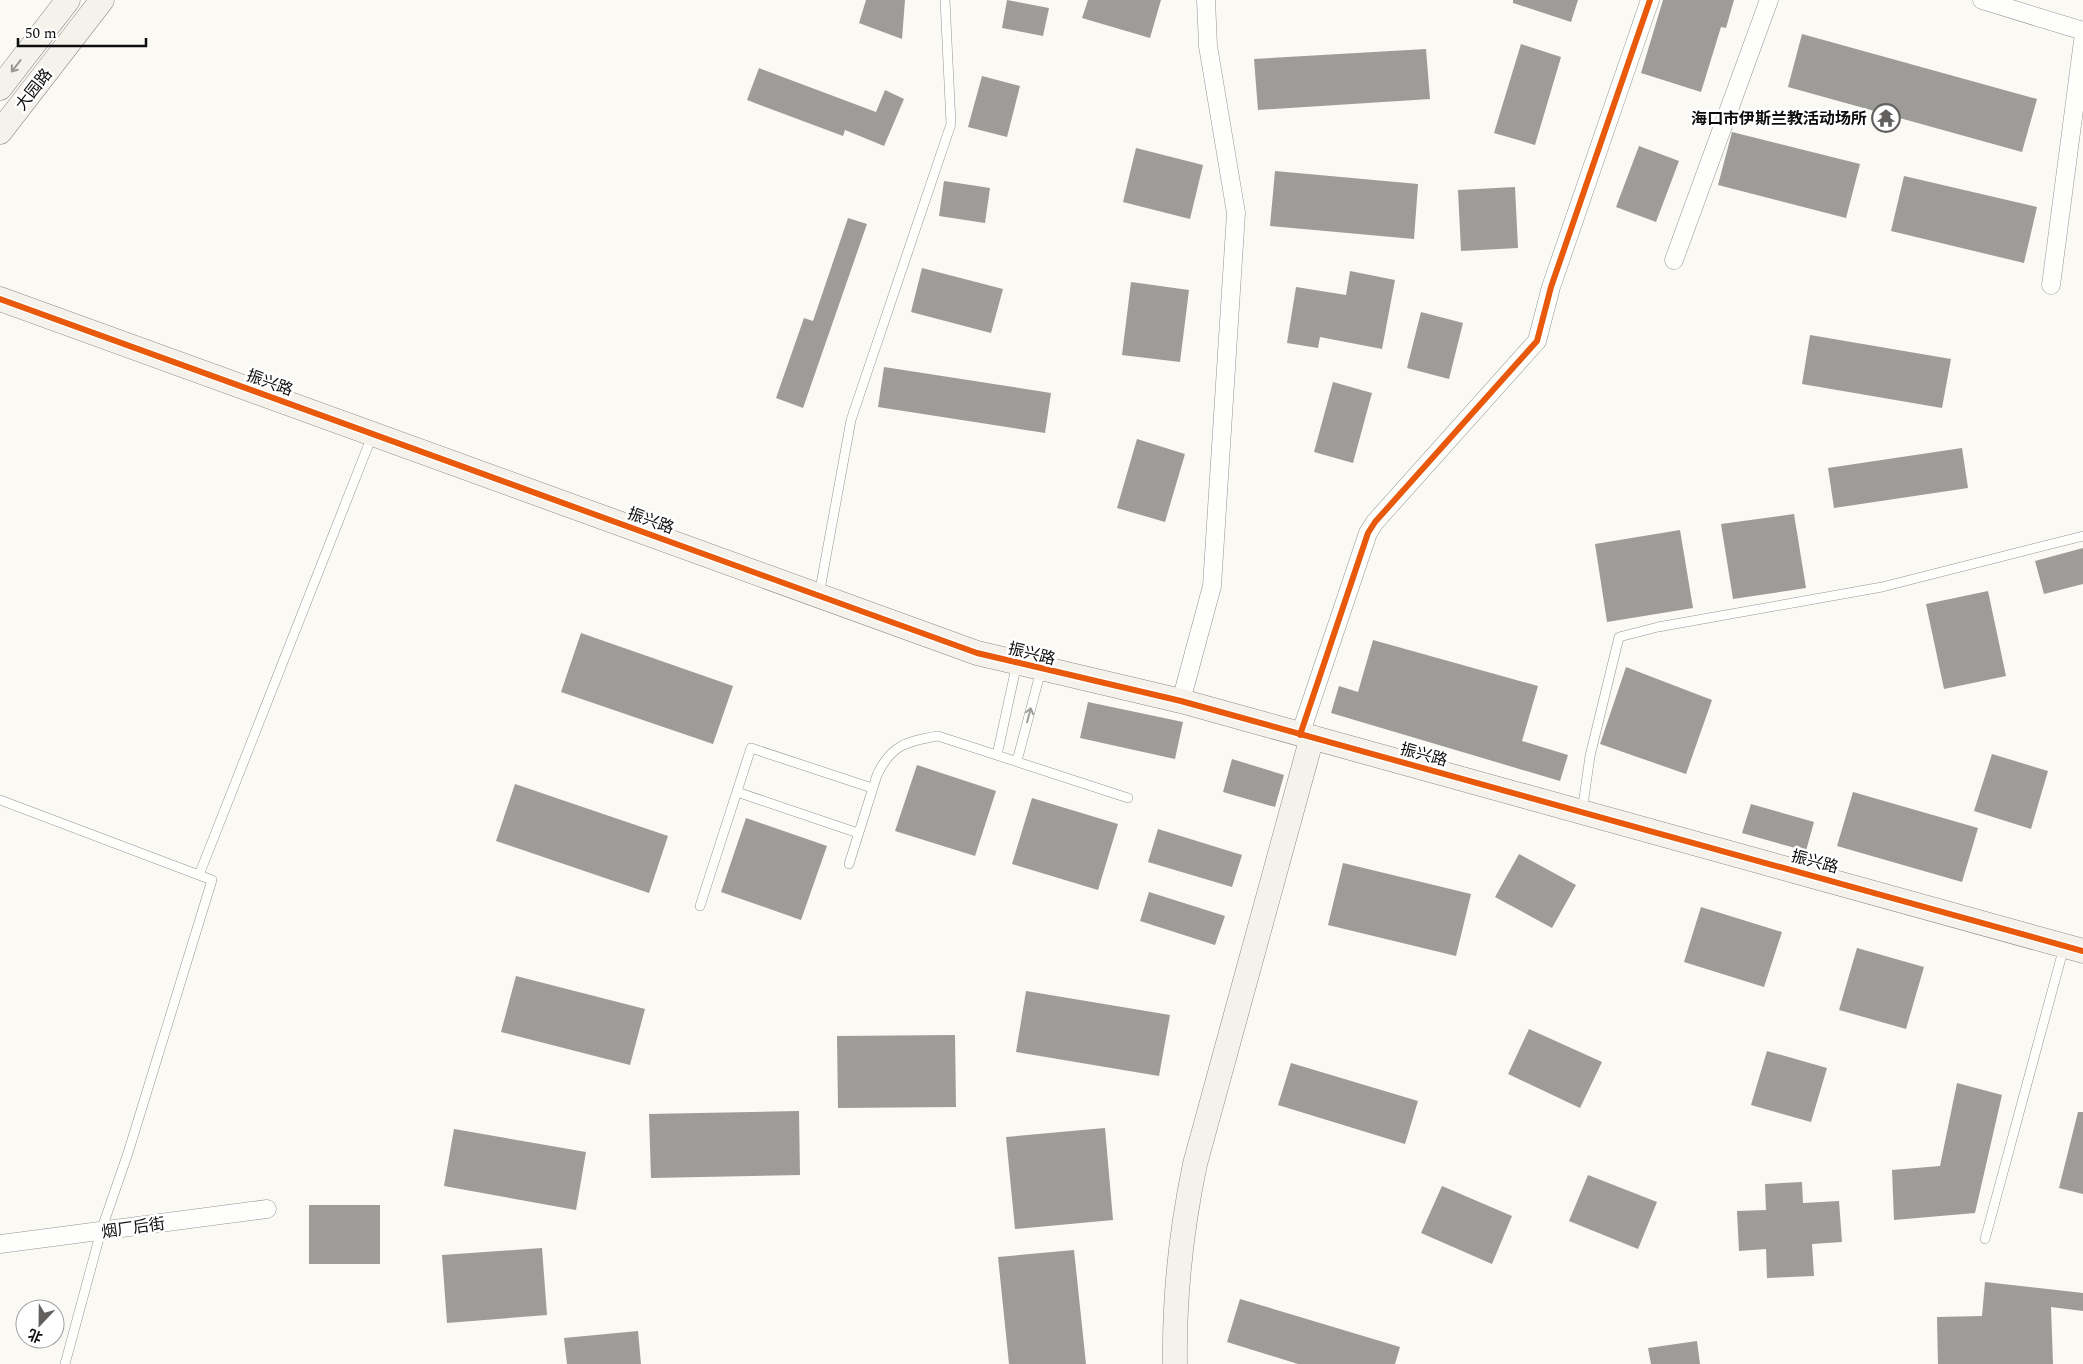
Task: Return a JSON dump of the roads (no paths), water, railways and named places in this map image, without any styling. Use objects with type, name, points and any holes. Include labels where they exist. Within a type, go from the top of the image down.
[{"type":"street","name":"大园路","points":[[0,88],[68,0]]},
{"type":"street","name":"大园路","points":[[0,132],[102,0]]},
{"type":"street","points":[[1180,701],[1212,586],[1236,213],[1208,46],[1206,0]]},
{"type":"street","points":[[1175,1364],[1174,1319],[1178,1270],[1184,1219],[1192,1182],[1306,736],[1368,533],[1375,522],[1537,341],[1551,287],[1650,0]]},
{"type":"street","points":[[1674,260],[1769,0]]},
{"type":"street","points":[[1982,0],[2083,31]]},
{"type":"street","points":[[2051,285],[2083,41]]},
{"type":"street","name":"振兴路","points":[[0,300],[977,653],[1041,670],[1180,701],[2074,949]]},
{"type":"street","name":"烟厂后街","points":[[0,1244],[267,1209]]},
{"type":"lane","points":[[819,595],[852,420],[951,124],[945,0]]},
{"type":"lane","points":[[199,875],[373,434]]},
{"type":"lane","points":[[1582,812],[1590,756],[1619,637],[1658,627],[1882,587],[2083,536]]},
{"type":"lane","points":[[997,755],[1017,663]]},
{"type":"lane","points":[[1017,762],[1041,670]]},
{"type":"lane","points":[[849,864],[872,788],[883,762],[896,747],[915,739],[938,736],[1128,798]]},
{"type":"lane","points":[[700,906],[751,748],[872,788]]},
{"type":"lane","points":[[736,792],[858,833]]},
{"type":"lane","points":[[0,800],[212,880],[128,1153],[101,1231],[66,1364]]},
{"type":"lane","points":[[1985,1239],[2074,949]]},
{"type":"place","name":"海口市伊斯兰教活动场所","points":[[1886,118]]}]
